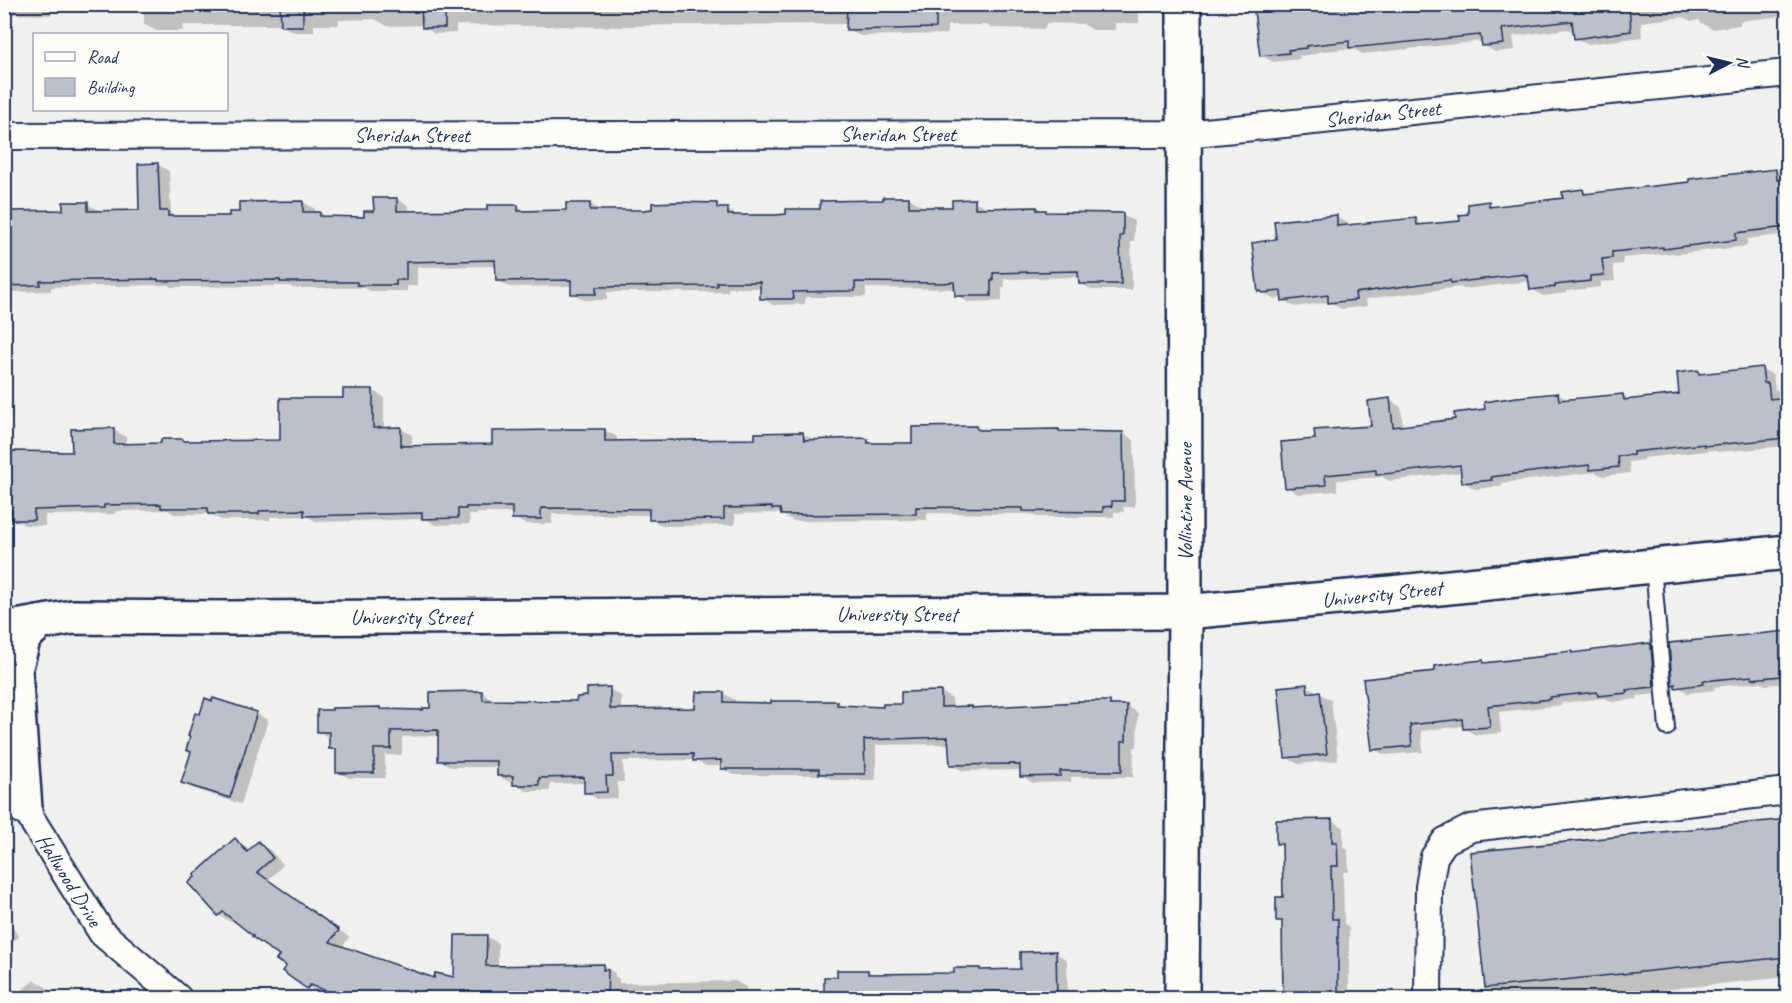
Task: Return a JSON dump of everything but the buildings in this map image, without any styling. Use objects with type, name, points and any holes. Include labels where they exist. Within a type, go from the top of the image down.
[{"type":"street","name":"Vollintine Avenue","points":[[1182,999],[1185,612],[1184,4]]},
{"type":"street","name":"Sheridan Street","points":[[4,136],[1185,134],[1788,73]]},
{"type":"street","name":"University Street","points":[[4,629],[73,617],[1185,612],[1788,552]]},
{"type":"street","points":[[25,808],[15,670],[24,637],[39,623]]},
{"type":"street","name":"Hallwood Drive","points":[[4,771],[102,933],[178,999]]},
{"type":"street","points":[[1428,999],[1429,888],[1434,857],[1446,841],[1471,828],[1788,791]]},
{"type":"lane","points":[[1653,566],[1667,728]]}]
